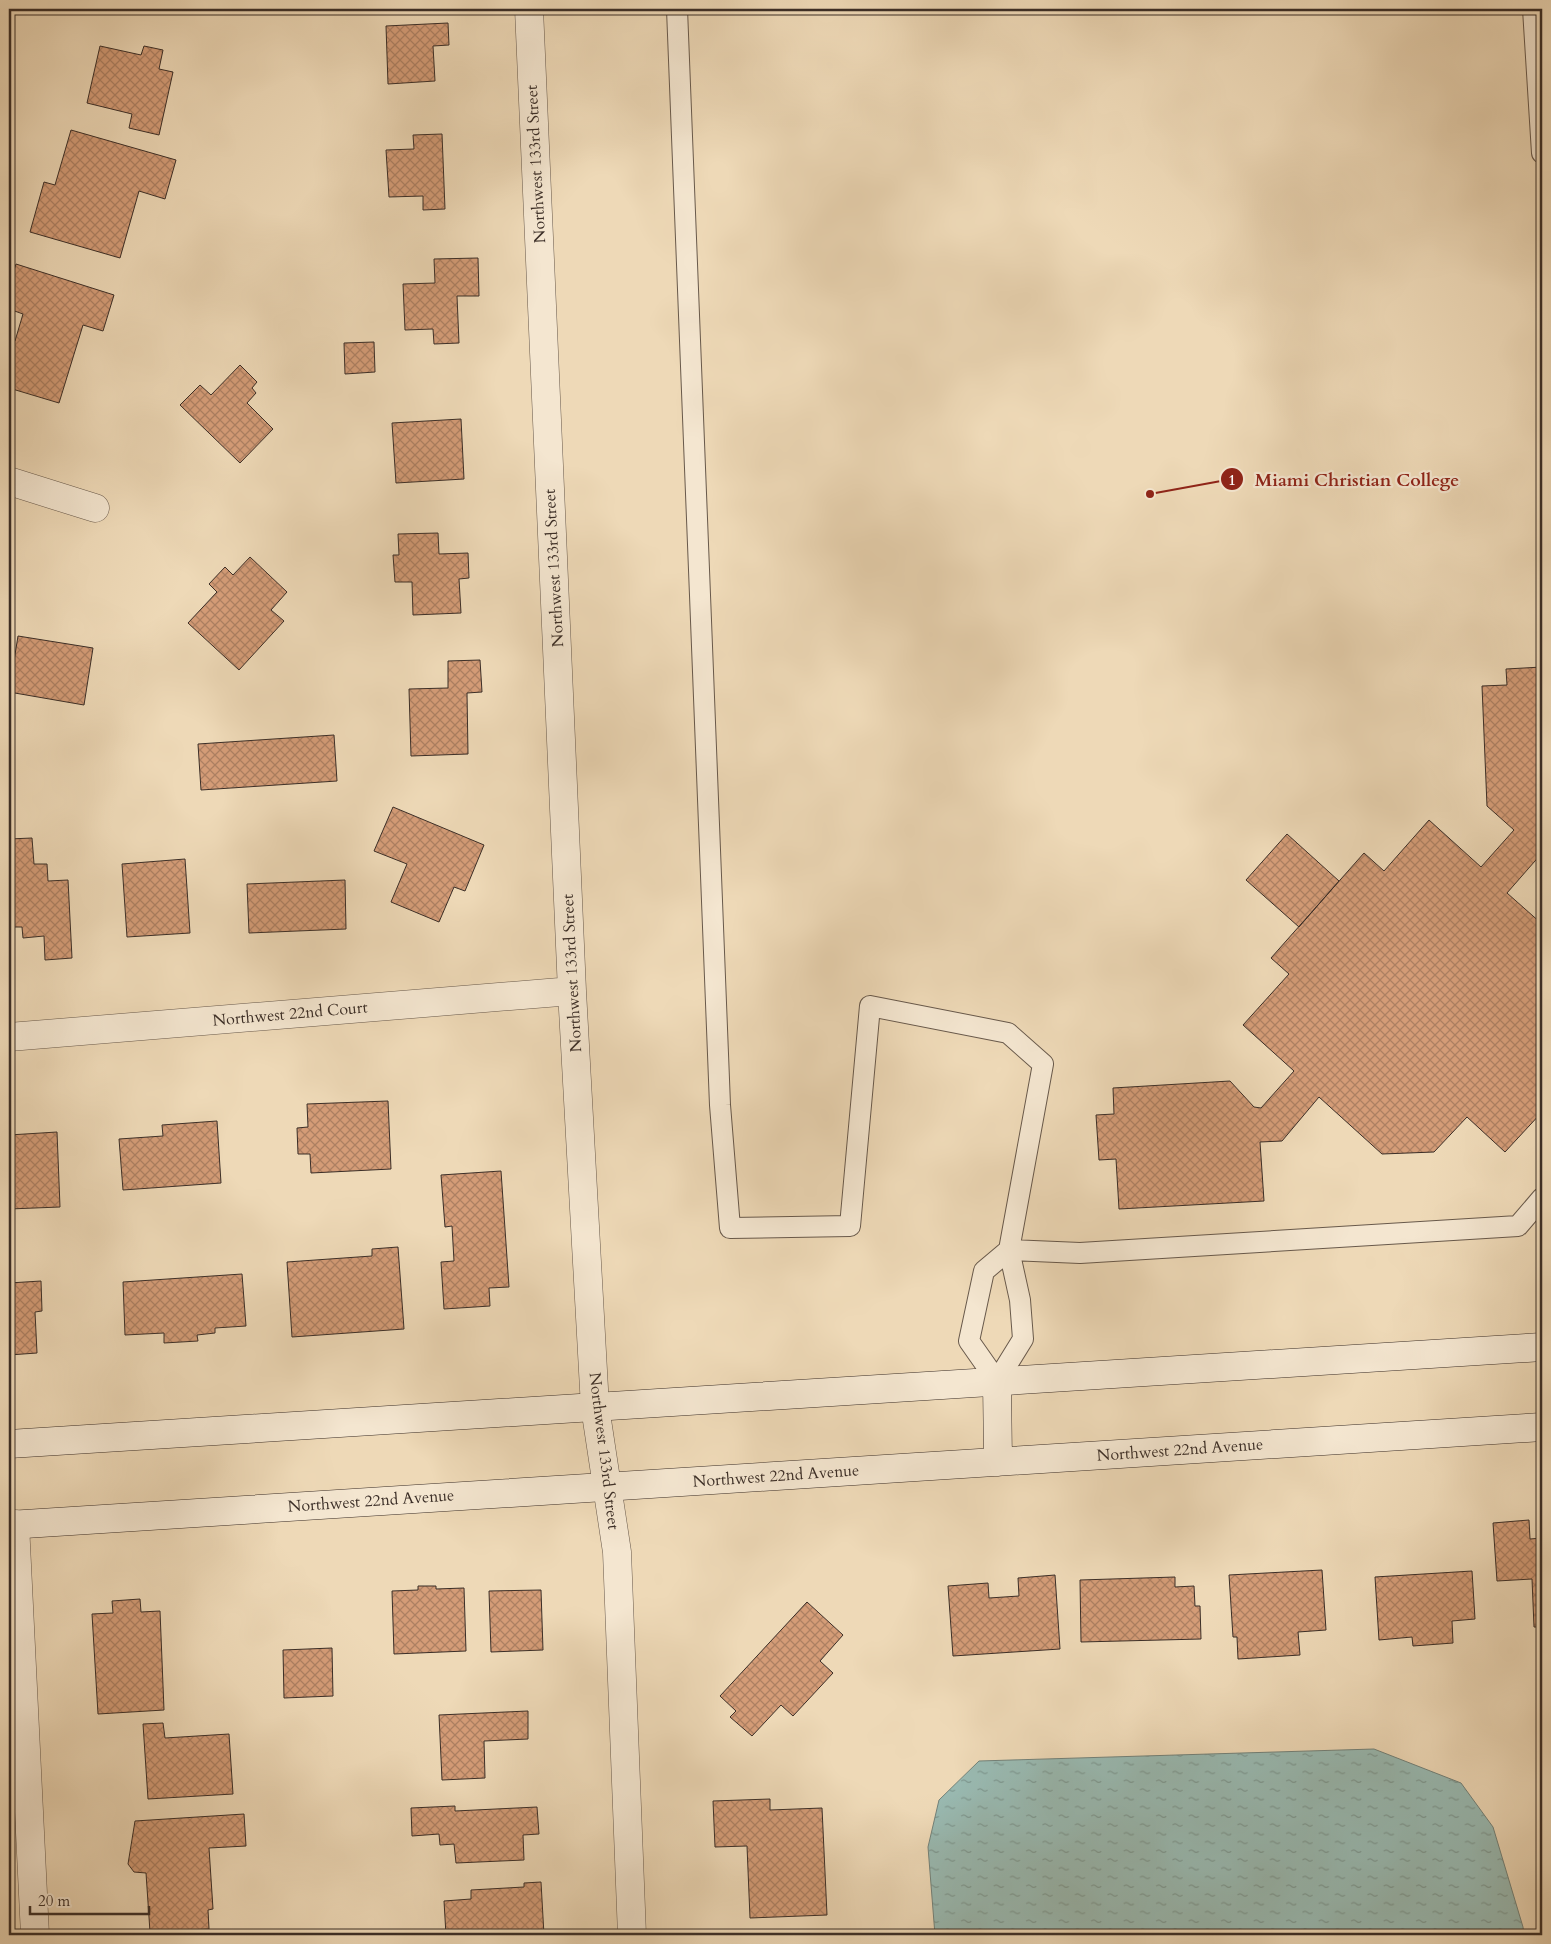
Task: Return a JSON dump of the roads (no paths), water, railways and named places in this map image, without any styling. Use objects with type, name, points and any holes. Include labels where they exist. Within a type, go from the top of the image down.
[{"type":"main road","name":"Northwest 133rd Street","points":[[529,9],[572,991],[595,1407],[617,1552],[632,1935]]},
{"type":"main road","points":[[9,481],[95,508]]},
{"type":"main road","name":"Northwest 22nd Court","points":[[9,1037],[572,991]]},
{"type":"main road","points":[[9,1444],[1542,1347]]},
{"type":"main road","points":[[997,1381],[998,1462]]},
{"type":"main road","name":"Northwest 22nd Avenue","points":[[12,1524],[1542,1427]]},
{"type":"main road","points":[[12,1524],[35,1935]]},
{"type":"lane","points":[[677,9],[720,1105],[730,1228],[850,1226],[870,1006],[1008,1033],[1043,1064],[1009,1250],[1020,1300],[1023,1340],[997,1381],[969,1341],[984,1271],[1009,1250],[1080,1253],[1518,1226],[1542,1198]]},
{"type":"lane","points":[[1533,9],[1542,152]]},
{"type":"water","points":[[1374,1749],[1461,1783],[1493,1827],[1524,1935],[935,1935],[928,1847],[939,1800],[979,1761]]},
{"type":"place","name":"Miami Christian College","points":[[1150,494]]}]
